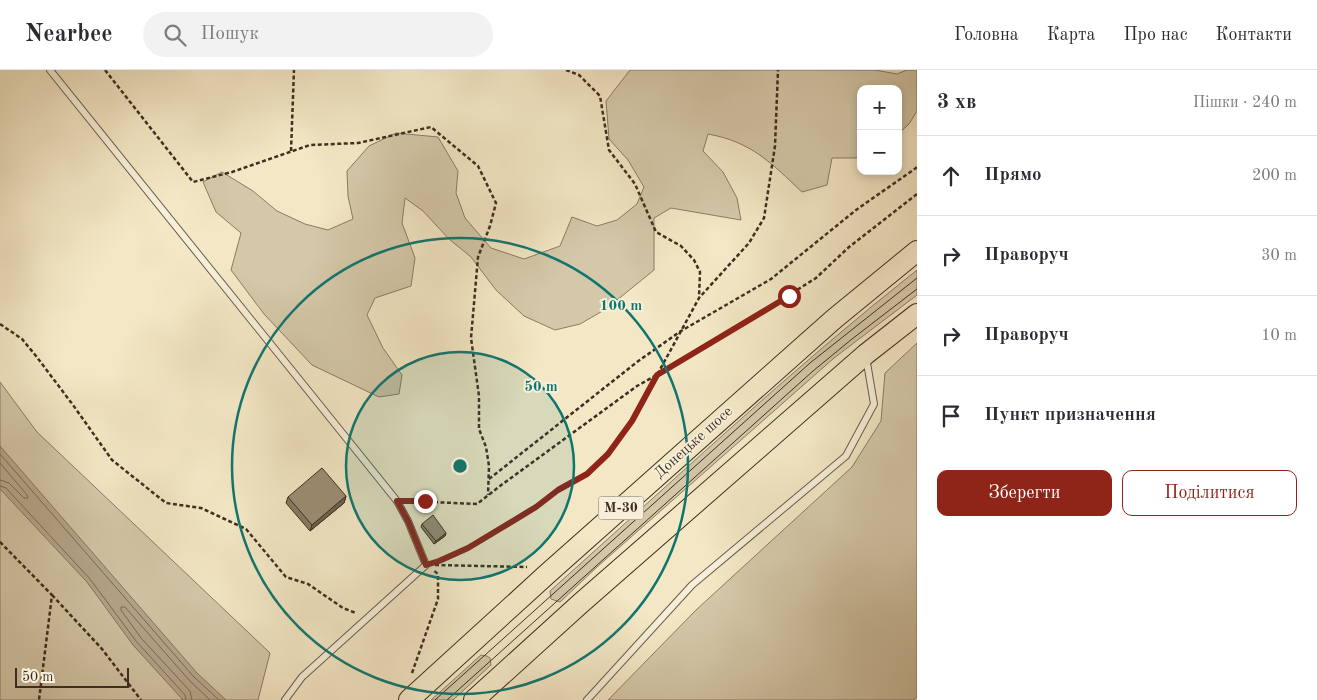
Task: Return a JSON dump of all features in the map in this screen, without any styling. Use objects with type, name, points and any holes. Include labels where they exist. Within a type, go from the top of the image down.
[{"type":"highway","name":"Донецьке шосе","points":[[409,691],[546,575],[819,332],[917,251]]},
{"type":"highway","name":"М-30","points":[[474,700],[581,603],[866,354],[917,314]]},
{"type":"lane","points":[[50,70],[397,501],[408,521],[426,565],[302,677],[285,700]]},
{"type":"lane","points":[[587,700],[692,585],[846,456],[874,404],[866,354]]},
{"type":"path","points":[[104,70],[193,182],[232,172],[310,145],[358,143],[431,127],[478,166],[496,204],[478,257],[471,338],[479,396],[479,429],[486,448],[490,479],[488,495]]},
{"type":"path","points":[[291,151],[294,70]]},
{"type":"path","points":[[566,70],[580,75],[600,96],[610,150],[635,184],[656,232],[681,246],[694,260],[700,272],[699,298]]},
{"type":"path","points":[[426,565],[468,548],[536,507],[558,490],[587,474],[608,454],[632,421],[699,298],[749,243],[764,218],[775,146],[778,70]]},
{"type":"path","points":[[490,479],[637,362],[681,331],[771,279],[856,210],[917,166]]},
{"type":"path","points":[[397,501],[477,504],[637,386],[710,344],[816,278],[849,247],[917,194]]},
{"type":"path","points":[[0,324],[22,339],[36,356],[112,460],[166,503],[201,508],[246,529],[286,577],[308,584],[343,608],[367,617]]},
{"type":"path","points":[[0,542],[102,649],[141,700]]},
{"type":"path","points":[[409,691],[438,599],[438,574],[426,565]]},
{"type":"path","points":[[426,565],[527,567]]},
{"type":"path","points":[[39,700],[52,595]]},
{"type":"shaded area","points":[[630,70],[875,70],[897,74],[907,70],[917,70],[917,111],[909,124],[902,130],[902,85],[857,85],[857,157],[832,158],[827,185],[802,192],[770,163],[749,148],[737,142],[708,134],[703,151],[723,172],[737,198],[741,220],[671,208],[654,218],[654,270],[606,309],[580,324],[555,330],[524,316],[496,290],[471,257],[449,239],[423,211],[405,198],[402,223],[415,258],[411,286],[375,298],[367,315],[383,348],[402,375],[399,394],[379,397],[312,365],[264,314],[231,270],[241,233],[216,212],[203,182],[222,172],[253,191],[277,211],[305,224],[328,230],[353,219],[348,196],[347,171],[369,146],[396,133],[438,137],[458,171],[456,193],[465,218],[491,248],[524,259],[560,246],[572,217],[597,226],[617,220],[637,204],[644,187],[628,160],[609,139],[606,101]]},
{"type":"shaded area","points":[[917,270],[917,295],[834,358],[597,567],[560,602],[551,599],[550,591],[777,387],[869,308]]},
{"type":"shaded area","points":[[917,343],[917,697],[913,700],[608,700],[696,610],[852,467],[881,421],[885,373]]},
{"type":"shaded area","points":[[0,382],[37,432],[270,653],[258,700],[0,700]]},
{"type":"shaded area","points":[[481,655],[490,658],[491,665],[453,700],[431,700]]},
{"type":"water","points":[[0,446],[197,673],[226,700],[183,700],[133,645],[87,582],[0,489]]},
{"type":"building","points":[[322,468],[346,496],[312,525],[288,497]]},
{"type":"building","points":[[433,515],[446,533],[436,541],[422,524]]},
{"type":"tram line","points":[[435,700],[810,363],[917,278]]},
{"type":"tram line","points":[[447,700],[813,371],[917,289]]},
{"type":"route","points":[[425,501],[397,501],[408,521],[426,565],[468,548],[536,507],[558,490],[587,474],[608,454],[632,421],[657,375],[789,296]]}]
